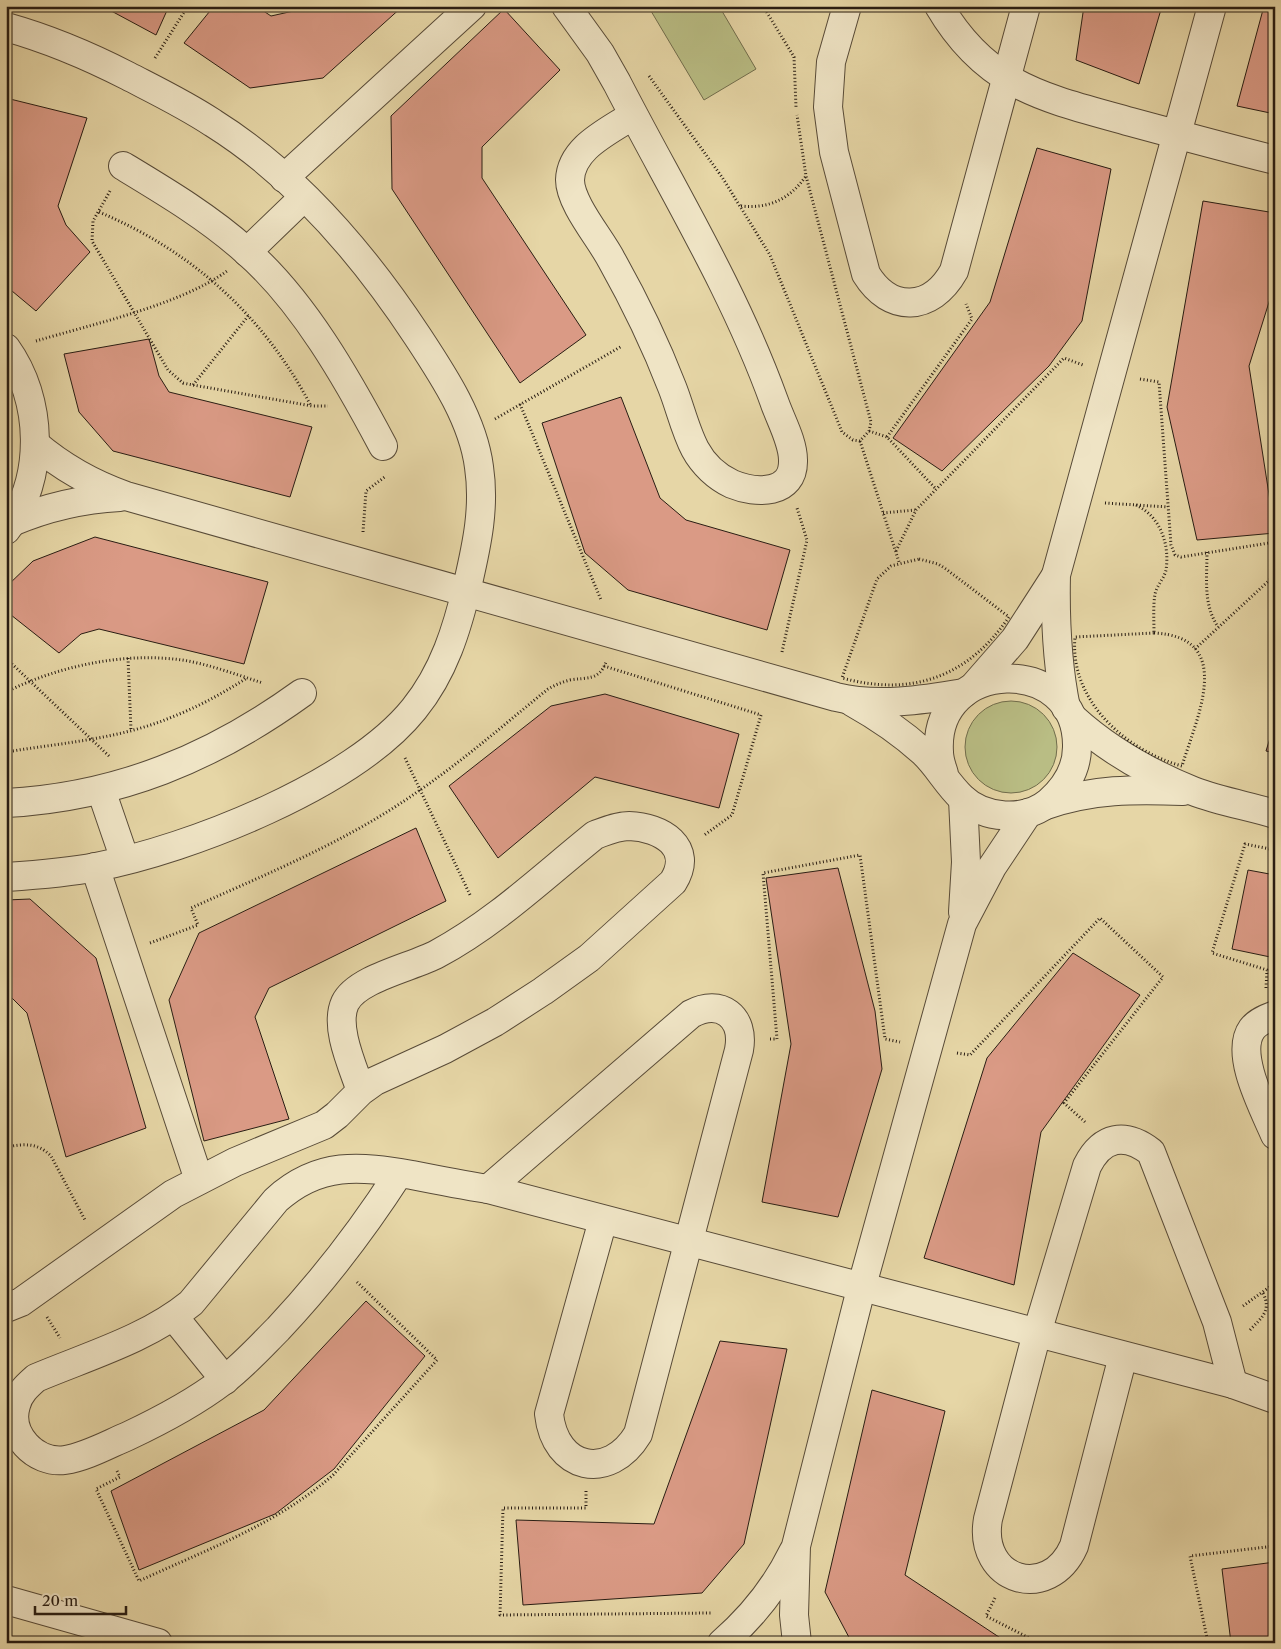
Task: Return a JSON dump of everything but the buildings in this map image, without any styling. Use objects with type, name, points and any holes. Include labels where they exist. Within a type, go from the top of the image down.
[{"type":"street","points":[[284,178],[472,6]]},
{"type":"street","points":[[566,6],[600,53],[633,114],[741,319],[768,383],[794,458],[788,478],[772,490],[750,491],[725,481],[703,461],[694,448],[673,389],[648,330],[603,244],[577,203],[570,182],[575,160],[582,151],[633,114]]},
{"type":"street","points":[[847,6],[831,62],[828,107],[834,152],[866,274],[873,286],[884,295],[897,301],[911,303],[925,300],[937,294],[947,284],[954,272],[1026,6]]},
{"type":"street","points":[[939,6],[965,43],[983,61],[1032,93],[1178,135],[1275,160]]},
{"type":"street","points":[[962,924],[992,867],[1037,809],[1060,792],[1071,776],[1077,757],[1077,737],[1060,677],[1056,576],[1212,6]]},
{"type":"street","points":[[6,27],[64,46],[140,82],[215,124],[250,149],[304,197],[350,247],[398,307],[450,389],[472,433],[479,464],[482,497],[480,529],[466,592],[448,654],[414,709],[392,733],[327,777],[258,814],[212,832],[95,868],[6,877]]},
{"type":"street","points":[[123,166],[174,197],[247,252],[280,287],[309,324],[361,404],[383,446]]},
{"type":"street","points":[[247,252],[304,197]]},
{"type":"street","points":[[7,349],[24,379],[33,411],[36,444],[29,485],[9,526]]},
{"type":"street","points":[[36,444],[78,475],[126,496],[848,700],[912,700],[968,690],[988,680],[1006,677],[1023,679],[1040,685],[1054,694],[1069,713],[1092,735],[1128,760],[1195,792],[1275,814]]},
{"type":"street","points":[[9,526],[39,511],[68,503],[126,496]]},
{"type":"street","points":[[944,774],[939,753],[941,730],[949,710],[1015,639],[1056,576]]},
{"type":"street","points":[[6,803],[65,797],[101,790],[135,781],[180,765],[223,745],[264,721],[302,693]]},
{"type":"street","points":[[848,700],[903,735],[944,774],[963,799],[978,808],[994,814],[1011,816],[1072,797],[1106,790],[1195,792]]},
{"type":"street","points":[[101,790],[125,860]]},
{"type":"street","points":[[722,1643],[754,1612],[784,1570],[796,1546],[861,1289],[962,924],[966,862],[963,799]]},
{"type":"street","points":[[6,1308],[21,1302],[148,1211],[199,1180],[235,1162],[324,1125],[338,1115],[361,1091],[390,1074],[445,1049],[495,1022],[543,991],[589,958],[673,882],[678,874],[679,854],[675,845],[660,833],[636,827],[610,829],[595,835],[484,924],[436,954],[363,985],[345,1002],[341,1027],[361,1091]]},
{"type":"street","points":[[95,868],[199,1180]]},
{"type":"street","points":[[488,1189],[691,1014],[701,1008],[724,1010],[734,1017],[739,1027],[741,1038],[638,1434],[629,1448],[616,1458],[601,1464],[584,1463],[569,1456],[557,1445],[551,1430],[549,1414],[603,1220]]},
{"type":"street","points":[[1269,1017],[1252,1028],[1248,1037],[1246,1057],[1252,1078],[1275,1135]]},
{"type":"street","points":[[1123,1356],[1074,1546],[1068,1559],[1058,1570],[1046,1577],[1017,1578],[994,1561],[987,1548],[985,1534],[1037,1333],[1088,1166],[1095,1152],[1107,1142],[1123,1139],[1138,1142],[1151,1152],[1217,1322],[1233,1384]]},
{"type":"street","points":[[399,1173],[369,1219],[337,1262],[264,1343],[225,1380],[156,1423],[104,1446],[65,1460],[47,1459],[32,1452],[20,1439],[15,1422],[16,1405],[23,1390],[36,1378],[155,1329],[174,1317],[191,1304],[276,1200],[289,1188],[306,1178],[336,1170],[375,1168],[488,1189],[861,1289],[1233,1384],[1275,1399]]},
{"type":"street","points":[[174,1317],[225,1380]]},
{"type":"street","points":[[796,1546],[794,1615],[797,1643]]},
{"type":"street","points":[[6,1600],[158,1643]]},
{"type":"path","points":[[140,82],[188,6]]},
{"type":"path","points":[[763,6],[794,57],[798,126],[806,176],[870,422],[869,431],[860,441]]},
{"type":"path","points":[[643,68],[741,206],[770,255],[842,432],[853,440],[860,441]]},
{"type":"path","points":[[123,166],[93,220],[92,241],[135,311],[168,370],[174,377],[193,385],[312,406],[361,404]]},
{"type":"path","points":[[741,206],[754,207],[779,202],[799,186],[806,176]]},
{"type":"path","points":[[99,212],[155,238],[212,282],[249,315],[280,351],[312,406]]},
{"type":"path","points":[[7,349],[135,311],[212,282],[247,252]]},
{"type":"path","points":[[887,437],[972,319],[954,272]]},
{"type":"path","points":[[193,385],[249,315]]},
{"type":"path","points":[[472,433],[648,330]]},
{"type":"path","points":[[896,551],[916,510],[1064,358],[1112,374],[1159,382],[1172,551],[1176,555],[1181,557],[1269,543]]},
{"type":"path","points":[[124,952],[198,926],[191,908],[309,854],[366,824],[420,790],[548,689],[564,681],[590,679],[597,676],[604,666],[615,635],[520,404]]},
{"type":"path","points":[[869,431],[887,437],[936,489]]},
{"type":"path","points":[[860,441],[899,562]]},
{"type":"path","points":[[360,562],[366,491],[396,468],[383,446]]},
{"type":"path","points":[[775,680],[807,540],[788,478]]},
{"type":"path","points":[[1077,500],[1168,507]]},
{"type":"path","points":[[1136,505],[1151,514],[1161,530],[1163,539],[1166,569],[1155,594],[1154,633]]},
{"type":"path","points":[[883,513],[916,510]]},
{"type":"path","points":[[1207,552],[1208,604],[1218,627]]},
{"type":"path","points":[[919,559],[938,564],[1009,617],[996,636],[980,652],[942,676],[922,682],[882,686],[842,678],[877,580],[883,572],[899,562],[919,559]]},
{"type":"path","points":[[1195,649],[1275,575]]},
{"type":"path","points":[[1154,633],[1178,637],[1195,649],[1201,659],[1206,683],[1182,766],[1149,755],[1121,736],[1094,705],[1078,668],[1074,649],[1076,637],[1154,633]]},
{"type":"path","points":[[6,651],[12,664],[135,781]]},
{"type":"path","points":[[128,658],[131,730]]},
{"type":"path","points":[[6,692],[30,681],[80,666],[128,658],[182,660],[302,693]]},
{"type":"path","points":[[604,666],[761,715],[732,815],[679,854]]},
{"type":"path","points":[[6,752],[91,739],[171,718],[210,700],[247,678]]},
{"type":"path","points":[[392,733],[484,924]]},
{"type":"path","points":[[1269,1017],[1267,970],[1212,953],[1245,844],[1275,850]]},
{"type":"path","points":[[6,1147],[29,1144],[37,1145],[51,1156],[99,1246]]},
{"type":"path","points":[[104,1446],[120,1477],[96,1489],[139,1581],[273,1518],[315,1491],[334,1474],[437,1360],[337,1262]]},
{"type":"path","points":[[1217,1322],[1263,1293],[1275,1283]]},
{"type":"path","points":[[1247,1335],[1263,1319],[1266,1312],[1263,1293]]},
{"type":"path","points":[[33,1294],[74,1362]]},
{"type":"path","points":[[584,1463],[586,1508],[503,1508],[500,1615],[754,1612]]},
{"type":"path","points":[[1208,1643],[1190,1556],[1275,1546]]},
{"type":"path","points":[[1008,1573],[986,1616],[1039,1643]]},
{"type":"green space","points":[[648,6],[719,6],[756,69],[704,100]]},
{"type":"green space","points":[[1011,701],[1029,705],[1043,715],[1053,729],[1057,747],[1053,765],[1043,779],[1029,789],[1011,793],[993,789],[979,779],[969,765],[965,747],[969,729],[979,715],[993,705]]}]
